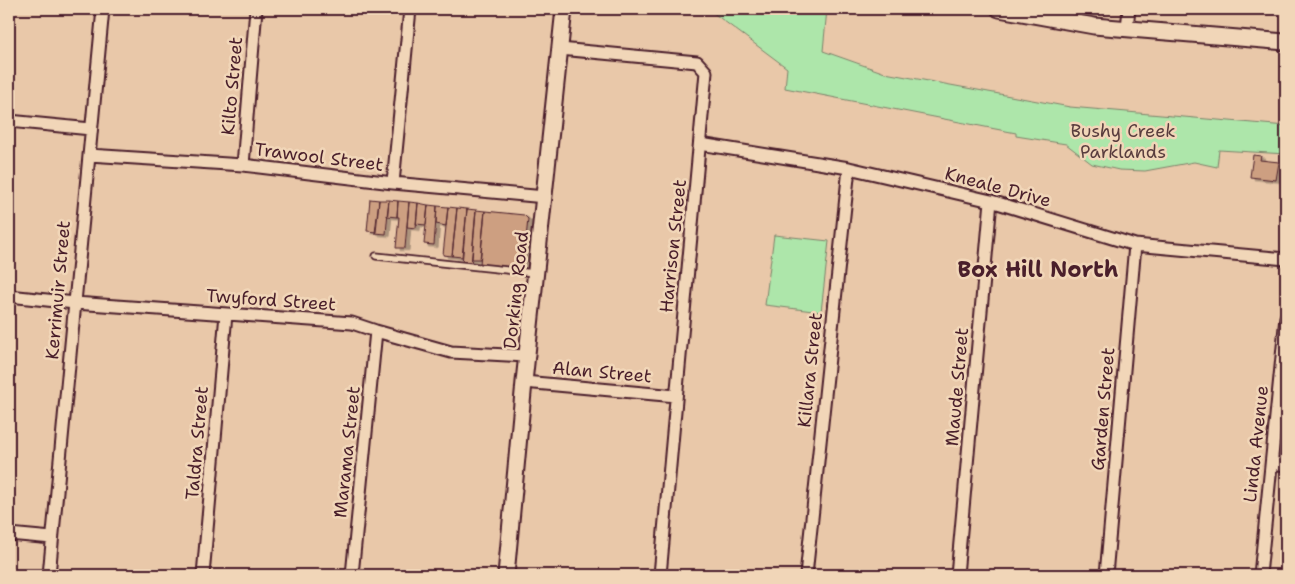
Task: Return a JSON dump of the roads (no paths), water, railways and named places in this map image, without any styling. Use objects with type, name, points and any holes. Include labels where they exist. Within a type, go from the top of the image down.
[{"type":"street","name":"Kerrimuir Street","points":[[50,575],[102,9]]},
{"type":"street","name":"Kilto Street","points":[[243,165],[256,9]]},
{"type":"street","points":[[393,184],[410,9]]},
{"type":"street","name":"Dorking Road","points":[[506,575],[524,382],[564,9]]},
{"type":"street","points":[[999,9],[1094,26],[1286,42]]},
{"type":"street","points":[[1127,28],[1129,9]]},
{"type":"street","name":"Harrison Street","points":[[560,49],[697,62],[706,72],[660,575]]},
{"type":"street","points":[[9,120],[91,129]]},
{"type":"street","name":"Kneale Drive","points":[[700,144],[849,168],[991,201],[1135,245],[1286,259]]},
{"type":"street","name":"Trawool Street","points":[[89,155],[243,165],[393,184],[545,197]]},
{"type":"street","name":"Killara Street","points":[[806,575],[849,168]]},
{"type":"street","name":"Maude Street","points":[[957,575],[991,201]]},
{"type":"street","name":"Garden Street","points":[[1106,575],[1135,245]]},
{"type":"street","name":"Twyford Street","points":[[9,296],[74,303],[352,323],[376,332],[451,352],[527,356]]},
{"type":"street","name":"Taldra Street","points":[[203,575],[226,314]]},
{"type":"street","name":"Linda Avenue","points":[[1260,575],[1286,317]]},
{"type":"street","name":"Marama Street","points":[[352,575],[376,332]]},
{"type":"street","name":"Alan Street","points":[[524,382],[676,396]]},
{"type":"street","points":[[1272,464],[1286,465]]},
{"type":"street","points":[[9,534],[52,538]]},
{"type":"lane","points":[[376,256],[536,273]]},
{"type":"district","name":"Box Hill North","points":[[1038,269]]},
{"type":"park label","name":"Bushy Creek Parklands","points":[[1123,141]]}]
